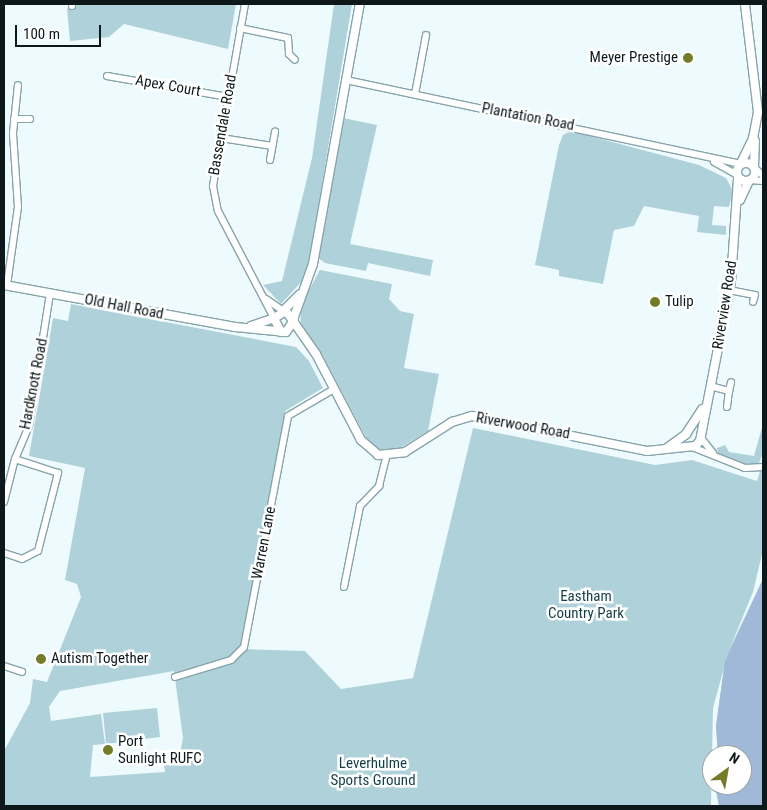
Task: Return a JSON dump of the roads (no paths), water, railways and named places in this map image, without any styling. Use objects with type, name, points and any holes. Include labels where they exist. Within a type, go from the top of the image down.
[{"type":"street","name":"Bassendale Road","points":[[245,4],[213,186],[218,211],[274,318]]},
{"type":"street","points":[[282,332],[292,329],[302,292],[313,264],[360,4]]},
{"type":"street","name":"Riverview Road","points":[[737,207],[754,167],[756,71],[745,4]]},
{"type":"street","points":[[240,28],[288,38],[289,54],[295,60]]},
{"type":"street","points":[[415,94],[426,34]]},
{"type":"street","name":"Apex Court","points":[[108,76],[228,97]]},
{"type":"street","name":"Plantation Road","points":[[346,80],[558,122],[709,159],[741,164]]},
{"type":"street","points":[[5,285],[18,202],[14,119],[18,85]]},
{"type":"street","points":[[14,119],[30,119]]},
{"type":"street","points":[[270,160],[275,131]]},
{"type":"street","name":"Riverview Road","points":[[701,438],[706,403],[730,290],[738,176],[741,164],[755,132]]},
{"type":"street","points":[[221,138],[272,146]]},
{"type":"street","name":"Plantation Road","points":[[709,159],[738,176]]},
{"type":"street","points":[[741,164],[754,167],[763,176]]},
{"type":"street","points":[[738,176],[763,182]]},
{"type":"street","name":"Old Hall Road","points":[[5,285],[244,328],[282,332]]},
{"type":"street","points":[[730,290],[755,295],[753,302]]},
{"type":"street","points":[[302,292],[274,318],[274,325],[282,332],[309,344]]},
{"type":"street","name":"Hardknott Road","points":[[4,502],[15,459],[30,426],[50,293]]},
{"type":"street","name":"Bassendale Road","points":[[263,296],[283,311]]},
{"type":"street","points":[[283,311],[294,318],[361,440],[386,457],[380,486],[360,506],[344,587]]},
{"type":"street","name":"Old Hall Road","points":[[244,328],[274,318]]},
{"type":"street","points":[[727,407],[731,382]]},
{"type":"street","points":[[710,386],[729,391]]},
{"type":"street","name":"Warren Lane","points":[[175,677],[231,660],[244,647],[288,416],[334,389]]},
{"type":"street","name":"Riverview Road","points":[[687,433],[706,403]]},
{"type":"street","name":"Riverwood Road","points":[[386,457],[472,416],[660,451],[692,447]]},
{"type":"street","points":[[660,451],[687,433],[695,431],[718,458]]},
{"type":"street","points":[[687,433],[685,442],[692,447],[745,468],[763,467]]},
{"type":"street","points":[[692,447],[701,438]]},
{"type":"street","points":[[4,553],[22,559],[38,551],[58,473],[15,459]]},
{"type":"street","points":[[4,666],[22,672]]},
{"type":"place","name":"Meyer Prestige","points":[[688,58]]},
{"type":"place","name":"Tulip","points":[[655,302]]},
{"type":"place","name":"Autism Together","points":[[41,659]]},
{"type":"place","name":"Port Sunlight RUFC","points":[[108,750]]},
{"type":"park label","name":"Eastham Country Park","points":[[586,604]]},
{"type":"park label","name":"Leverhulme Sports Ground","points":[[373,772]]}]
